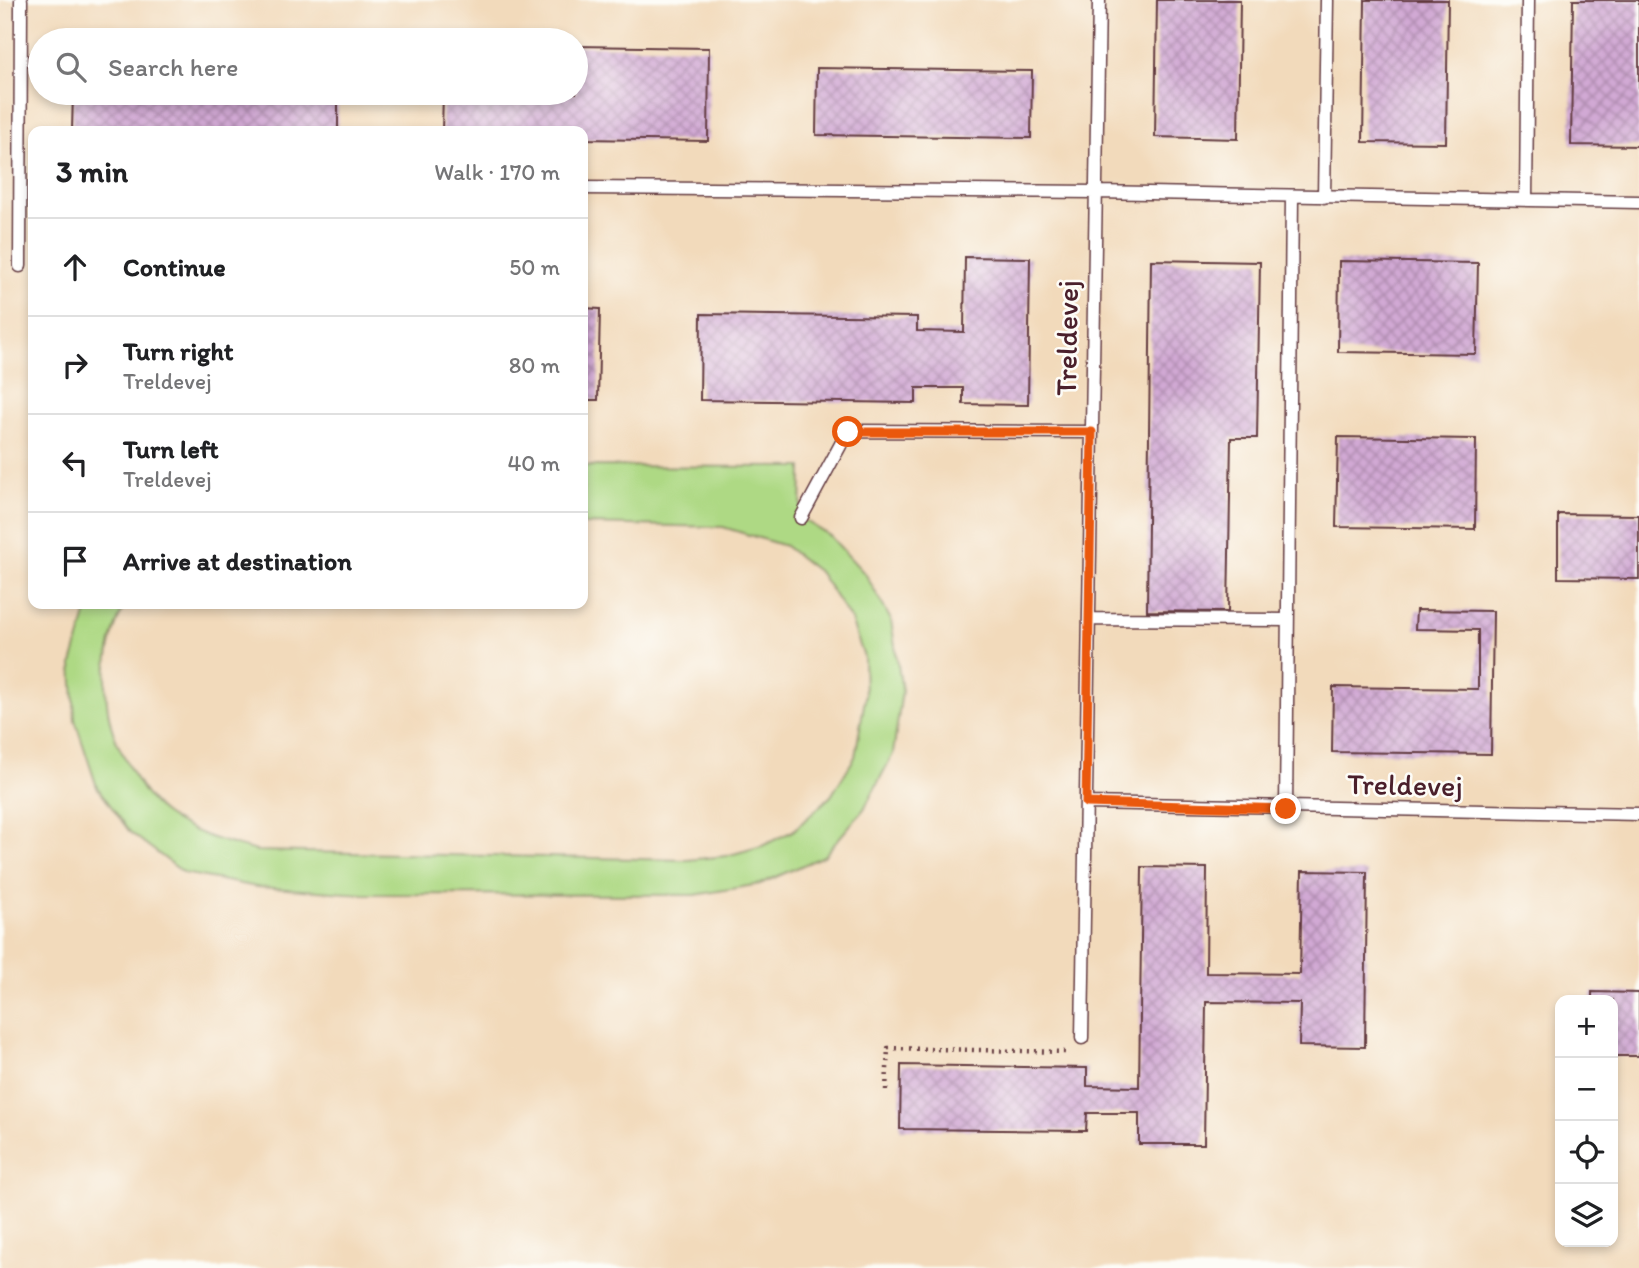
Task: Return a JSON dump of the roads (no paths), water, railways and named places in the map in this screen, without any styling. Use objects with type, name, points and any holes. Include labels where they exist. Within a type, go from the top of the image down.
[{"type":"lane","points":[[20,266],[27,180],[21,0]]},
{"type":"lane","name":"Treldevej","points":[[1082,1038],[1099,0]]},
{"type":"lane","points":[[1324,197],[1327,0]]},
{"type":"lane","points":[[1527,200],[1528,0]]},
{"type":"lane","points":[[588,188],[1096,192],[1639,201]]},
{"type":"lane","points":[[1286,809],[1292,197]]},
{"type":"lane","points":[[801,518],[848,432],[1092,432]]},
{"type":"lane","points":[[1089,618],[1286,620]]},
{"type":"lane","name":"Treldevej","points":[[1086,803],[1639,814]]}]
